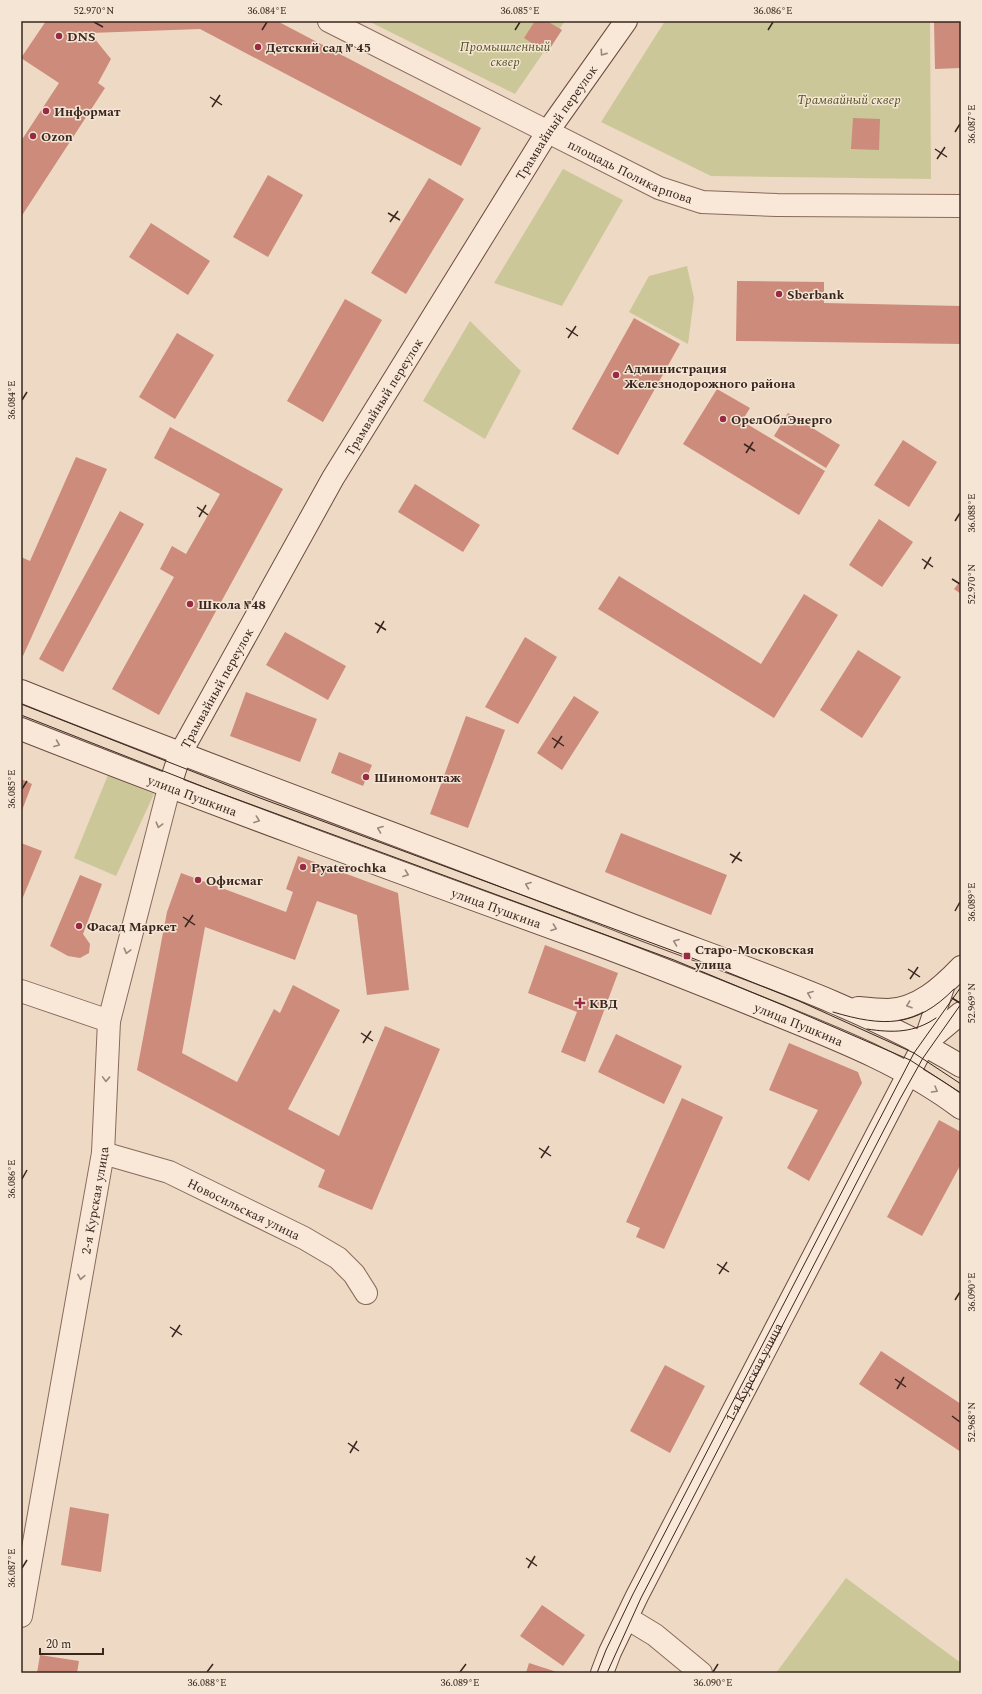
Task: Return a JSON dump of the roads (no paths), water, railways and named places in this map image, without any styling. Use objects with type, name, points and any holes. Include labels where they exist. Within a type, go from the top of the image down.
[{"type":"main road","name":"площадь Поликарпова","points":[[329,21],[659,188],[702,202],[777,205],[961,206]]},
{"type":"main road","name":"Трамвайный переулок","points":[[169,788],[180,754],[333,478],[548,131],[626,21]]},
{"type":"main road","points":[[21,691],[180,754],[555,895],[846,1008],[924,1044],[961,1066]]},
{"type":"main road","name":"улица Пушкина","points":[[21,729],[169,788],[665,969],[840,1041],[908,1074],[942,1093],[961,1108]]},
{"type":"main road","name":"2-я Курская улица","points":[[21,1616],[103,1152],[109,1021],[169,788]]},
{"type":"main road","points":[[846,1008],[890,1010],[921,1000],[943,986],[961,967]]},
{"type":"main road","points":[[924,1044],[943,986]]},
{"type":"main road","points":[[21,991],[109,1021]]},
{"type":"main road","points":[[924,1044],[961,1013]]},
{"type":"main road","name":"1-я Курская улица","points":[[602,1673],[627,1618],[924,1044]]},
{"type":"main road","name":"Новосильская улица","points":[[103,1152],[169,1172],[304,1238],[338,1258],[354,1274],[366,1293]]},
{"type":"main road","points":[[627,1618],[655,1635],[701,1673]]},
{"type":"tram line","points":[[21,704],[260,798],[687,956],[799,1001],[914,1053],[961,1084]]},
{"type":"tram line","points":[[21,715],[209,789],[674,960],[910,1060],[961,1093]]},
{"type":"tram line","points":[[597,1673],[606,1650],[633,1594],[914,1053],[961,987]]},
{"type":"tram line","points":[[833,1012],[868,1020],[883,1022],[898,1021],[926,1011],[940,1002],[954,989]]},
{"type":"tram line","points":[[607,1673],[641,1598],[900,1099],[923,1058],[961,1004]]},
{"type":"tram line","points":[[867,1029],[903,1031],[920,1027],[936,1018]]},
{"type":"place","name":"DNS","points":[[59,36]]},
{"type":"place","name":"Детский сад № 45","points":[[258,47]]},
{"type":"place","name":"Информат","points":[[46,111]]},
{"type":"place","name":"Ozon","points":[[33,136]]},
{"type":"place","name":"Sberbank","points":[[779,294]]},
{"type":"place","name":"Администрация Железнодорожного района","points":[[616,375]]},
{"type":"place","name":"ОрелОблЭнерго","points":[[723,419]]},
{"type":"place","name":"Школа №48","points":[[190,604]]},
{"type":"place","name":"Шиномонтаж","points":[[366,777]]},
{"type":"place","name":"Pyaterochka","points":[[303,867]]},
{"type":"place","name":"Офисмаг","points":[[198,880]]},
{"type":"place","name":"Фасад Маркет","points":[[79,926]]},
{"type":"place","name":"Старо-Московская улица","points":[[687,956]]},
{"type":"place","name":"КВД","points":[[580,1003]]},
{"type":"park label","name":"Промышленный сквер","points":[[505,54]]},
{"type":"park label","name":"Трамвайный сквер","points":[[849,99]]}]
